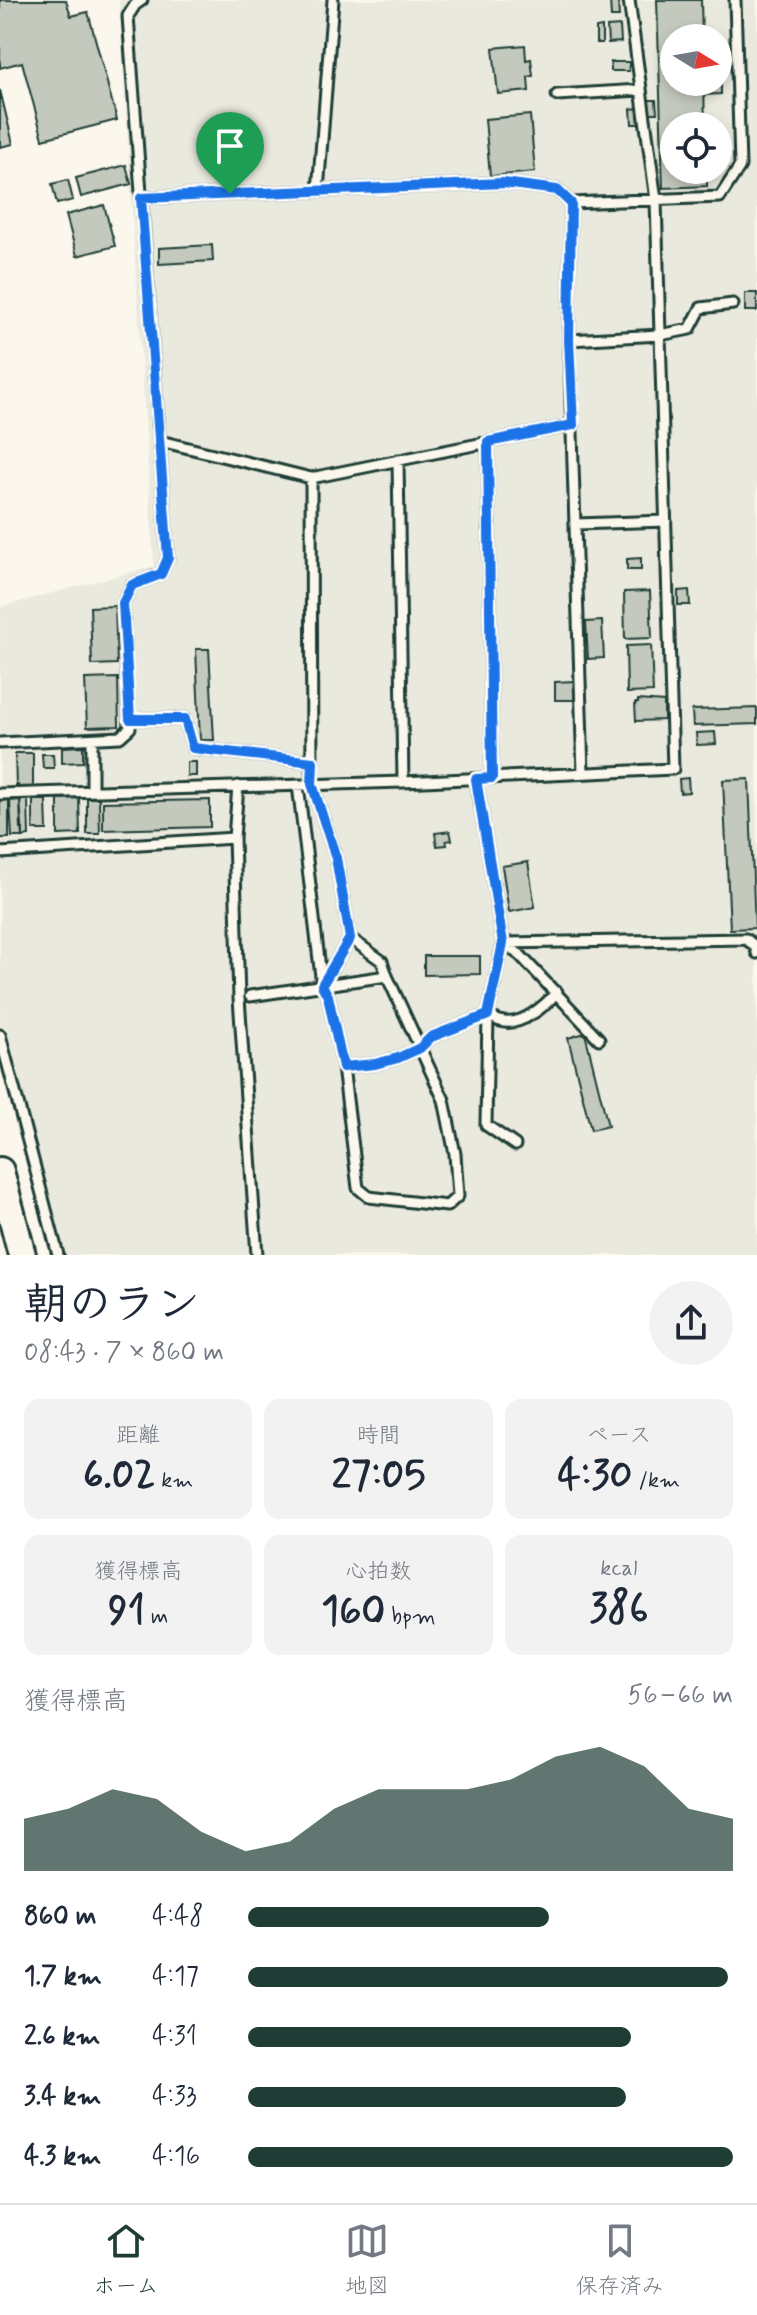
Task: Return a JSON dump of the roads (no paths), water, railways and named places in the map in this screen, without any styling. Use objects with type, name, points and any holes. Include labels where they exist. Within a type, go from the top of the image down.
[{"type":"main road","points":[[0,1171],[22,1255]]},
{"type":"lane","points":[[0,743],[120,737],[130,728],[123,603],[132,585],[161,574],[168,558],[128,16],[142,0]]},
{"type":"lane","points":[[318,191],[333,0]]},
{"type":"lane","points":[[0,794],[403,782],[673,769],[656,200],[629,0]]},
{"type":"lane","points":[[141,198],[504,183],[557,190],[571,203],[720,197],[740,166],[735,0]]},
{"type":"lane","points":[[557,95],[640,90]]},
{"type":"lane","points":[[571,203],[569,340],[583,773]]},
{"type":"lane","points":[[569,340],[660,335],[690,329],[701,308],[733,304]]},
{"type":"lane","points":[[160,441],[311,478],[573,425]]},
{"type":"lane","points":[[488,442],[492,778]]},
{"type":"lane","points":[[398,460],[403,782]]},
{"type":"lane","points":[[311,478],[312,784],[336,858],[350,938],[322,985]]},
{"type":"lane","points":[[577,524],[666,521]]},
{"type":"lane","points":[[130,719],[185,719],[193,748],[313,762]]},
{"type":"lane","points":[[92,739],[92,790]]},
{"type":"lane","points":[[476,779],[503,943],[488,1015],[486,1125],[515,1145]]},
{"type":"lane","points":[[298,785],[322,985],[328,996],[343,1067],[358,1188],[369,1197],[447,1206],[458,1196],[455,1154],[444,1100],[382,961],[350,938]]},
{"type":"lane","points":[[238,786],[234,838],[239,998],[257,1255]]},
{"type":"lane","points":[[0,853],[234,838]]},
{"type":"lane","points":[[503,943],[746,939],[755,946],[757,953]]},
{"type":"lane","points":[[503,943],[520,955],[599,1039]]},
{"type":"lane","points":[[250,996],[387,976]]},
{"type":"lane","points":[[488,1015],[502,1023],[516,1022],[546,1005],[557,992]]},
{"type":"lane","points":[[343,1067],[398,1058],[420,1048],[431,1037],[488,1015]]},
{"type":"lane","points":[[0,1035],[58,1255]]}]
